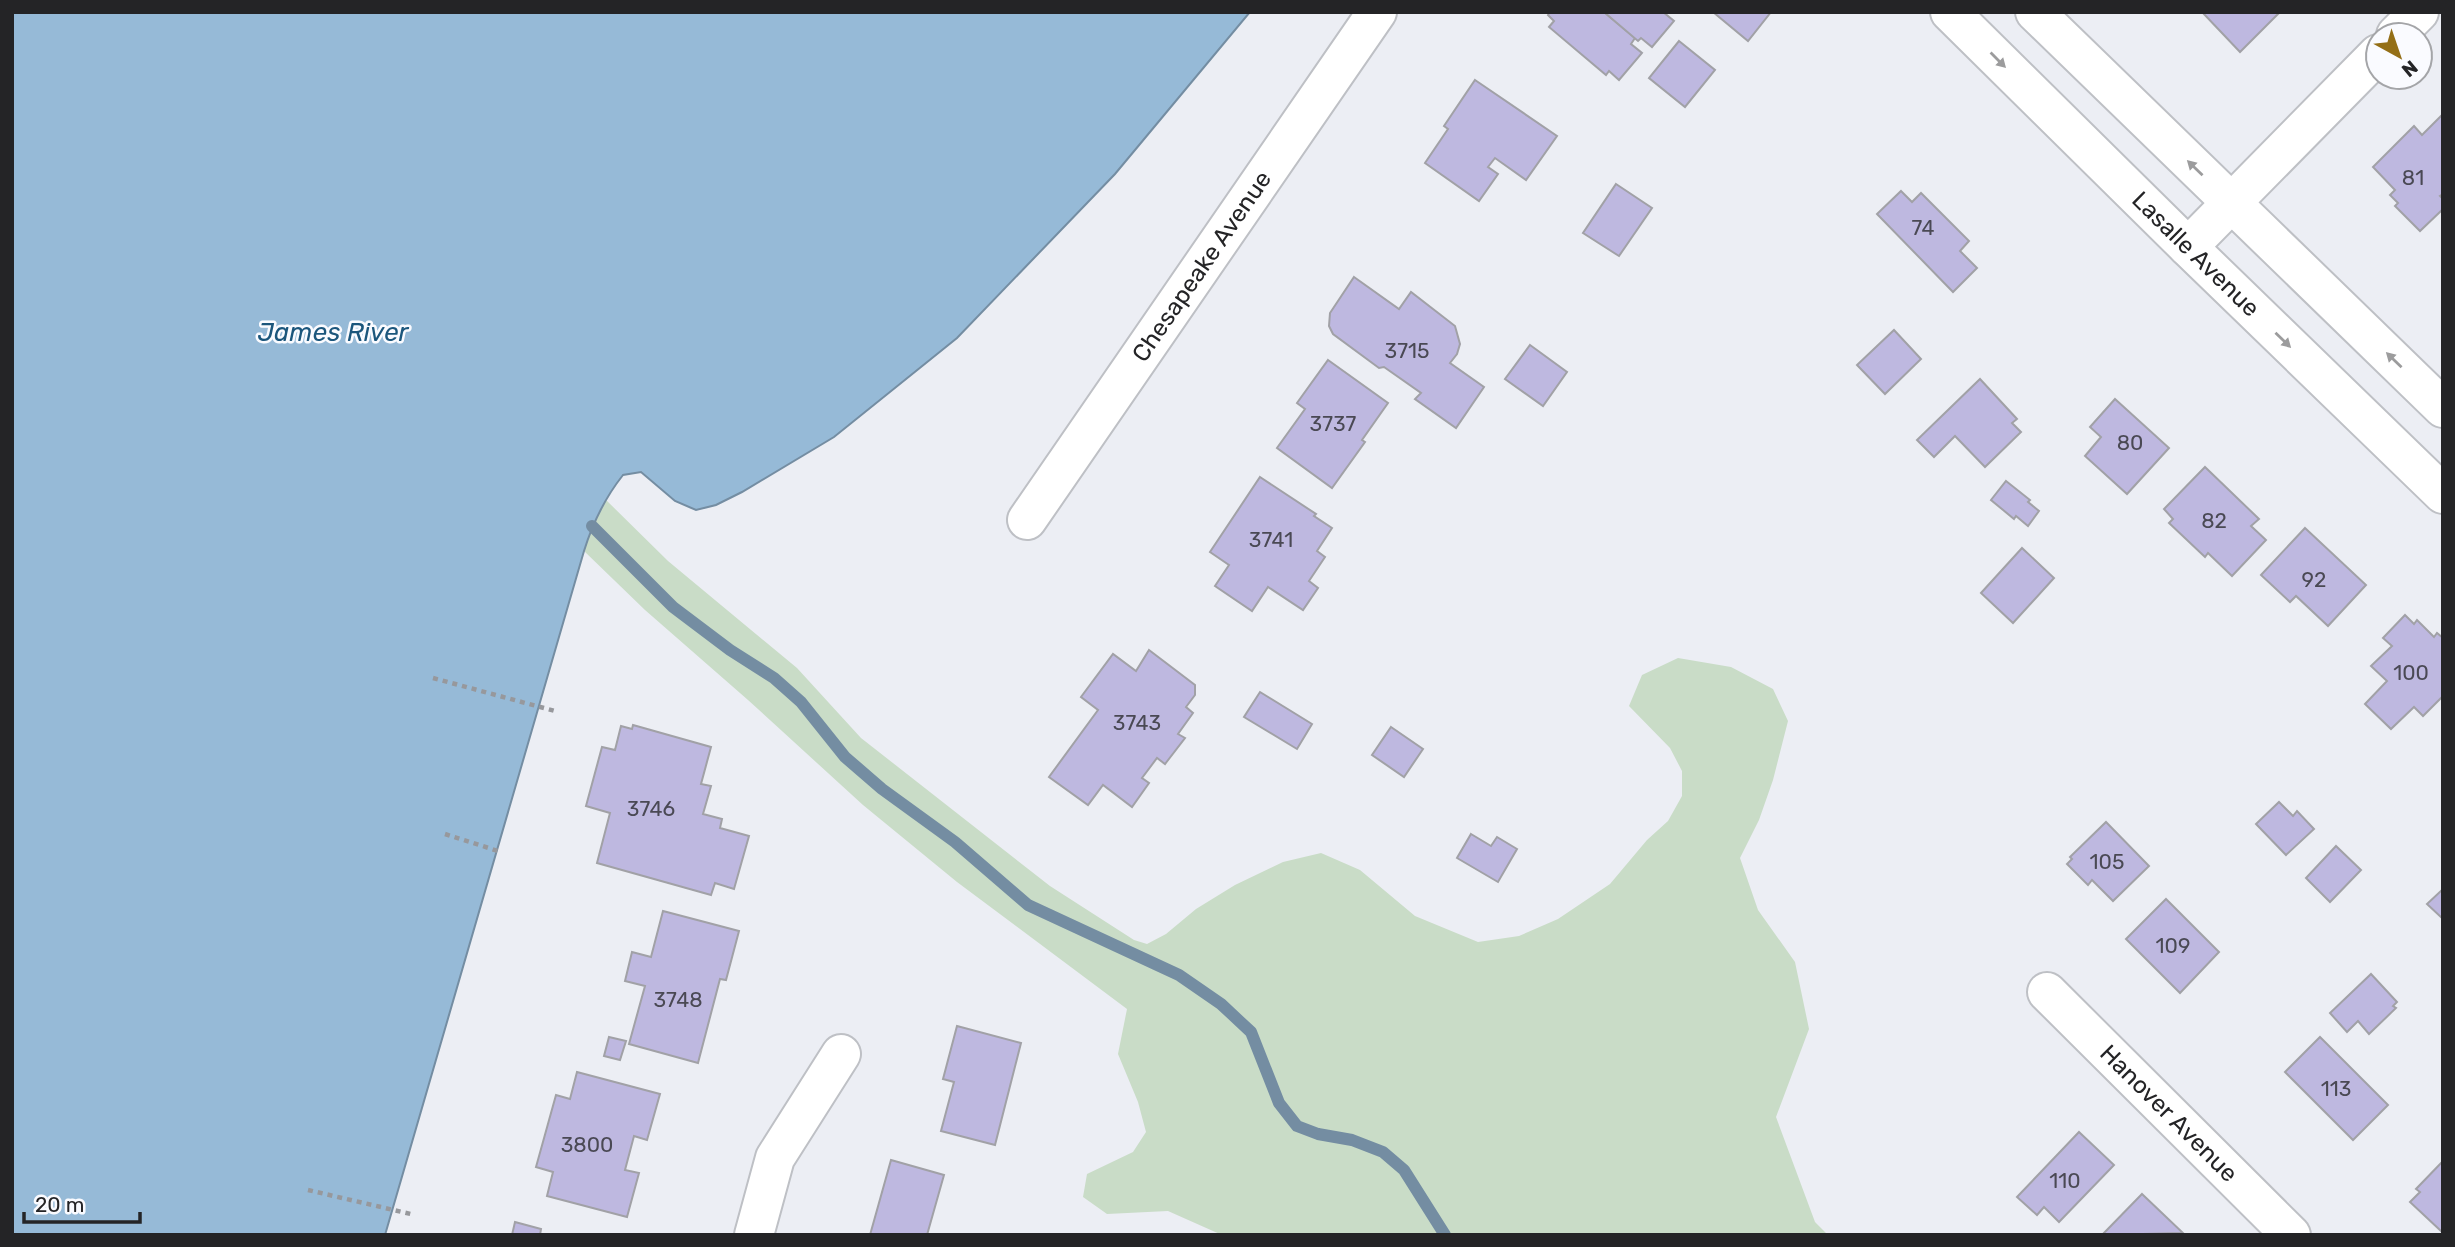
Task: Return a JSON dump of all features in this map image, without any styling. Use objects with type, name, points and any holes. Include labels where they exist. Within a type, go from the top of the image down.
[{"type":"street","name":"Chesapeake Avenue","points":[[1027,520],[1377,12]]},
{"type":"street","name":"Lasalle Avenue","points":[[1950,12],[2443,494]]},
{"type":"street","points":[[2035,12],[2443,408]]},
{"type":"street","points":[[2188,247],[2364,68]]},
{"type":"street","name":"Hanover Avenue","points":[[2047,992],[2291,1235]]},
{"type":"street","points":[[754,1235],[775,1158],[841,1054]]},
{"type":"path","points":[[433,678],[555,711]]},
{"type":"path","points":[[444,834],[498,850]]},
{"type":"path","points":[[308,1190],[415,1215]]},
{"type":"green space","points":[[603,497],[668,561],[797,668],[861,738],[1050,886],[1134,940],[1147,944],[1166,934],[1196,909],[1235,885],[1283,862],[1321,853],[1360,870],[1415,916],[1478,942],[1519,936],[1558,919],[1610,884],[1647,840],[1668,821],[1682,796],[1682,771],[1670,748],[1629,706],[1642,675],[1678,658],[1731,667],[1773,689],[1788,721],[1773,780],[1759,820],[1740,858],[1758,910],[1795,962],[1809,1029],[1776,1117],[1815,1222],[1828,1235],[1222,1235],[1168,1211],[1107,1214],[1083,1197],[1087,1174],[1133,1152],[1146,1132],[1138,1102],[1118,1054],[1127,1009],[957,882],[863,805],[645,610],[584,551]]},
{"type":"water","name":"James River","points":[[12,12],[1250,12],[1115,174],[957,338],[834,437],[742,492],[716,505],[696,510],[675,501],[641,472],[623,475],[616,484],[600,511],[584,551],[385,1235],[12,1235]]},
{"type":"building","points":[[1550,12],[1604,12],[1635,38],[1631,44],[1642,53],[1619,80],[1609,71],[1606,75],[1549,27],[1554,21],[1548,15]]},
{"type":"building","points":[[1604,12],[1663,12],[1674,21],[1652,47],[1641,38],[1638,41]]},
{"type":"building","points":[[1713,12],[1771,12],[1748,41]]},
{"type":"building","points":[[2202,12],[2280,12],[2240,52]]},
{"type":"building","points":[[1679,41],[1715,70],[1685,107],[1649,78]]},
{"type":"building","points":[[1475,80],[1557,136],[1526,180],[1495,158],[1488,167],[1498,174],[1479,201],[1425,163],[1448,129],[1444,126]]},
{"type":"building","points":[[2443,114],[2443,194],[2440,196],[2443,199],[2443,209],[2420,231],[2395,206],[2398,203],[2390,195],[2395,190],[2373,167],[2414,126],[2422,135]]},
{"type":"building","points":[[1616,184],[1652,208],[1619,256],[1583,233]]},
{"type":"building","points":[[1901,191],[1912,202],[1921,193],[1969,241],[1960,251],[1977,268],[1953,292],[1877,214]]},
{"type":"building","points":[[1354,277],[1399,309],[1411,292],[1455,326],[1460,344],[1450,363],[1484,387],[1456,428],[1415,399],[1421,393],[1384,367],[1379,368],[1333,334],[1329,326],[1330,313]]},
{"type":"building","points":[[1894,330],[1921,359],[1885,394],[1857,365]]},
{"type":"building","points":[[1530,345],[1567,372],[1543,406],[1505,379]]},
{"type":"building","points":[[1328,360],[1388,403],[1362,440],[1365,442],[1332,488],[1277,448],[1305,409],[1297,403]]},
{"type":"building","points":[[1980,379],[2017,419],[2012,423],[2021,432],[1985,467],[1955,436],[1934,457],[1917,440]]},
{"type":"building","points":[[2115,399],[2169,448],[2127,494],[2085,456],[2101,437],[2090,427]]},
{"type":"building","points":[[2205,467],[2259,519],[2251,526],[2266,540],[2232,576],[2208,553],[2205,557],[2169,523],[2173,519],[2164,509]]},
{"type":"building","points":[[1260,477],[1316,514],[1314,516],[1332,528],[1317,551],[1325,557],[1309,581],[1318,588],[1303,610],[1268,587],[1252,611],[1215,586],[1229,565],[1210,552]]},
{"type":"building","points":[[2006,481],[2039,511],[2028,526],[2016,516],[2014,519],[1991,500]]},
{"type":"building","points":[[2305,528],[2366,585],[2328,626],[2296,596],[2290,602],[2261,575]]},
{"type":"building","points":[[2022,548],[2054,578],[2013,623],[1981,593]]},
{"type":"building","points":[[2405,615],[2414,624],[2417,620],[2434,637],[2437,633],[2443,638],[2443,696],[2423,716],[2414,707],[2391,729],[2365,704],[2387,681],[2371,666],[2392,646],[2383,638]]},
{"type":"building","points":[[1149,650],[1195,685],[1195,695],[1186,707],[1193,713],[1178,734],[1185,738],[1165,764],[1157,758],[1142,778],[1149,783],[1132,807],[1103,785],[1088,805],[1049,777],[1098,710],[1081,697],[1113,654],[1136,671]]},
{"type":"building","points":[[1260,692],[1312,724],[1297,749],[1244,717]]},
{"type":"building","points":[[633,725],[711,747],[701,784],[711,786],[703,814],[722,819],[720,828],[749,836],[734,889],[715,883],[711,895],[597,863],[610,813],[586,806],[602,747],[615,750],[621,726],[632,729]]},
{"type":"building","points":[[1391,727],[1423,749],[1404,777],[1372,755]]},
{"type":"building","points":[[2279,802],[2293,816],[2297,811],[2314,829],[2286,855],[2256,824]]},
{"type":"building","points":[[2106,822],[2149,866],[2113,901],[2092,880],[2088,885],[2067,864],[2072,859],[2070,857]]},
{"type":"building","points":[[1471,834],[1491,846],[1497,837],[1517,849],[1498,882],[1457,858]]},
{"type":"building","points":[[2336,846],[2361,870],[2330,902],[2306,878]]},
{"type":"building","points":[[2443,889],[2443,919],[2427,904]]},
{"type":"building","points":[[2166,899],[2219,952],[2180,993],[2126,939]]},
{"type":"building","points":[[663,911],[739,931],[726,980],[720,979],[698,1063],[629,1044],[645,986],[625,981],[632,952],[651,957]]},
{"type":"building","points":[[2371,974],[2397,1002],[2393,1006],[2396,1008],[2369,1034],[2358,1021],[2347,1032],[2330,1013]]},
{"type":"building","points":[[957,1026],[1021,1043],[995,1145],[941,1131],[954,1082],[943,1079]]},
{"type":"building","points":[[609,1037],[626,1041],[620,1060],[604,1056]]},
{"type":"building","points":[[2320,1037],[2388,1105],[2353,1140],[2285,1072]]},
{"type":"building","points":[[577,1072],[660,1094],[647,1140],[634,1136],[625,1170],[639,1173],[627,1217],[547,1196],[553,1172],[536,1167],[556,1095],[570,1099]]},
{"type":"building","points":[[2079,1132],[2114,1165],[2059,1222],[2044,1207],[2037,1215],[2017,1197]]},
{"type":"building","points":[[891,1160],[944,1175],[927,1235],[870,1235]]},
{"type":"building","points":[[2443,1161],[2441,1231],[2410,1202],[2420,1192],[2416,1189]]},
{"type":"building","points":[[2142,1194],[2183,1233],[2102,1235]]},
{"type":"building","points":[[515,1222],[541,1229],[540,1235],[512,1235]]},
{"type":"waterway","points":[[592,526],[673,607],[730,650],[774,678],[801,702],[845,757],[882,789],[955,842],[1028,905],[1179,975],[1221,1004],[1251,1032],[1279,1103],[1297,1126],[1318,1134],[1352,1140],[1383,1152],[1404,1170],[1445,1235]]}]
